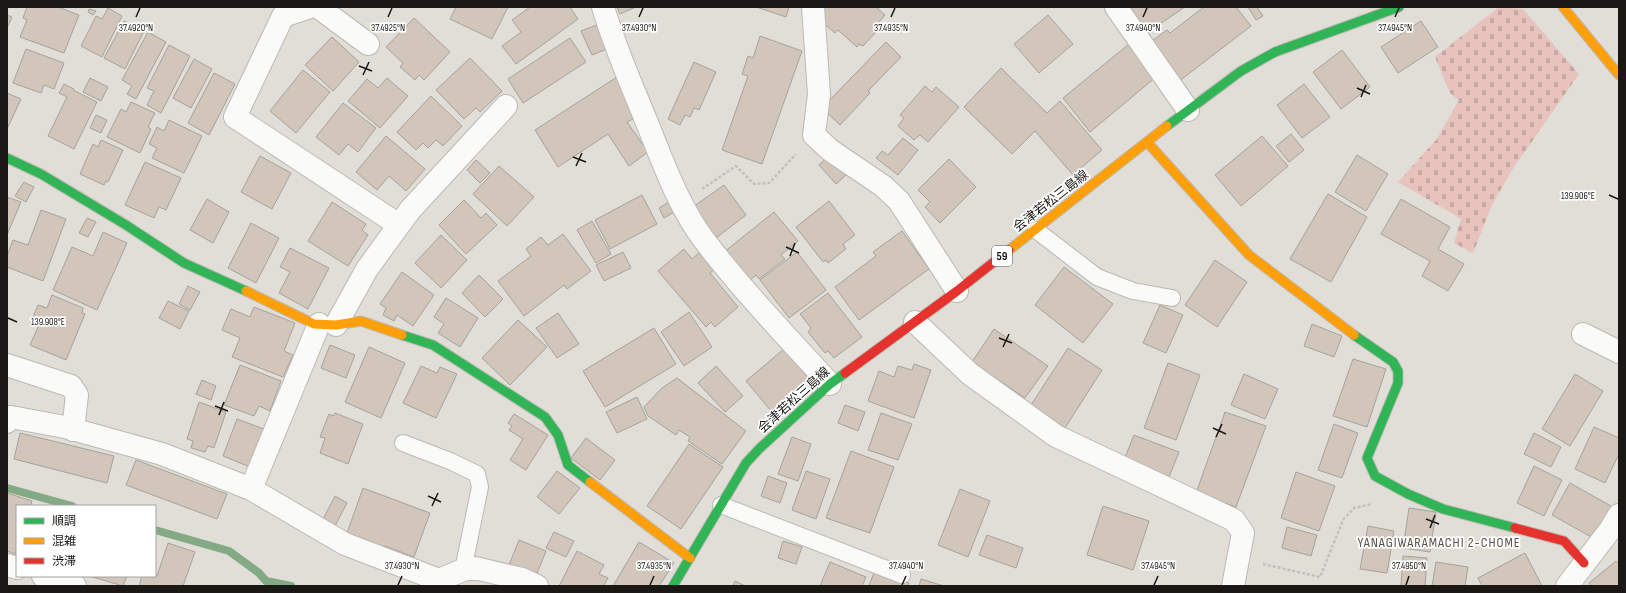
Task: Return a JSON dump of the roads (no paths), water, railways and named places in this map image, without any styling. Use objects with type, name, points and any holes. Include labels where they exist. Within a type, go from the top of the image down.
[{"type":"street","points":[[310,7],[281,12],[235,117],[399,225]]},
{"type":"street","points":[[318,7],[368,44]]},
{"type":"street","points":[[603,7],[608,26],[630,82],[670,181],[681,202],[704,239],[750,295],[830,384]]},
{"type":"street","points":[[813,7],[819,94],[814,135],[830,150],[883,186],[899,201],[957,291]]},
{"type":"street","points":[[1116,7],[1188,110]]},
{"type":"street","name":"会津若松三島線","points":[[672,586],[746,463],[759,449],[830,384],[957,291],[1188,110],[1241,71],[1275,52],[1399,7]]},
{"type":"street","points":[[1563,7],[1619,74]]},
{"type":"street","points":[[251,489],[328,324],[410,210],[506,106]]},
{"type":"street","points":[[1147,142],[1249,255],[1336,322],[1393,362],[1398,371],[1398,383],[1367,458],[1375,476],[1408,494],[1443,509],[1564,541],[1584,563]]},
{"type":"street","points":[[7,158],[41,174],[126,225],[184,263],[249,292],[314,324],[361,321],[433,345],[545,417],[558,435],[568,465],[690,558]]},
{"type":"street","points":[[915,322],[970,374],[1056,436],[1234,520],[1243,533],[1233,586]]},
{"type":"street","points":[[1583,334],[1619,352]]},
{"type":"street","points":[[7,365],[71,386],[77,395],[72,430]]},
{"type":"street","points":[[7,422],[11,417],[72,430],[162,454],[251,489],[345,544],[436,583],[463,570],[475,568],[522,579],[537,586]]},
{"type":"street","points":[[1567,586],[1610,530],[1619,515]]},
{"type":"street","points":[[46,577],[75,586]]},
{"type":"lane","points":[[1036,230],[1097,276],[1134,291],[1172,298]]},
{"type":"lane","points":[[403,443],[450,461],[477,474],[480,486],[463,570]]},
{"type":"lane","points":[[721,505],[902,574]]},
{"type":"waterway","points":[[7,488],[68,505]]},
{"type":"waterway","points":[[156,530],[229,551],[259,573],[266,581],[291,586]]},
{"type":"district","name":"YANAGIWARAMACHI 2-CHOME","points":[[1439,542]]}]
